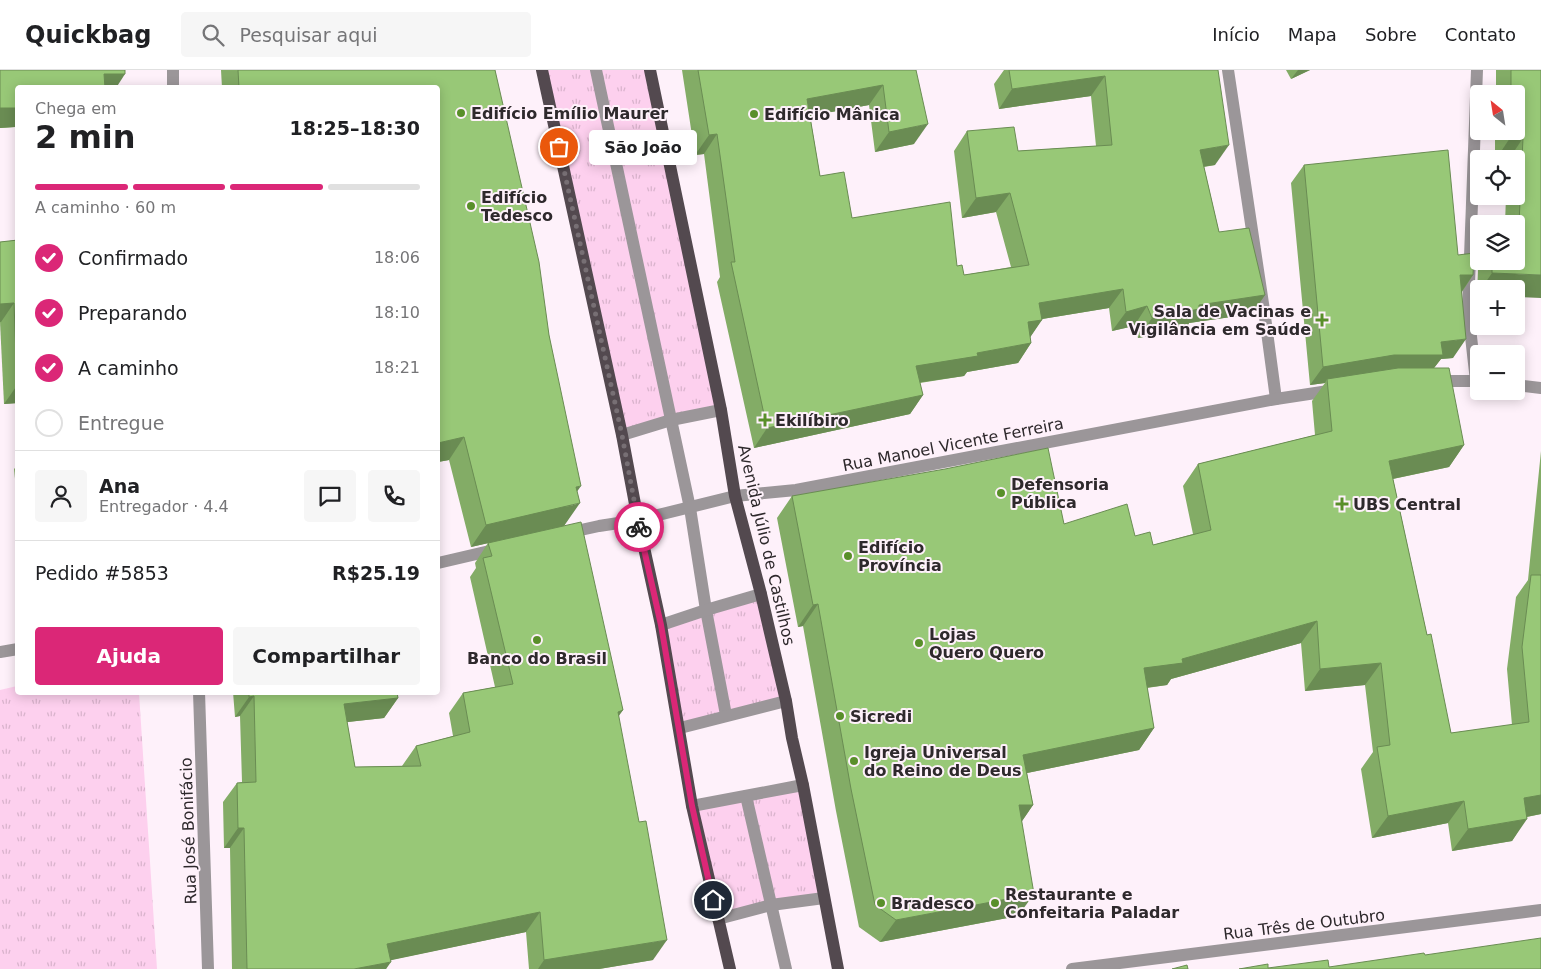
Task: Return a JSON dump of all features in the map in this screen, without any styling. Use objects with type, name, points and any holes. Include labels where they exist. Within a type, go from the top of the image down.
[{"type":"main road","points":[[542,70],[622,435],[661,625],[692,806],[730,969]]},
{"type":"main road","name":"Avenida Júlio de Castilhos","points":[[650,70],[721,410],[736,496],[786,701],[838,969]]},
{"type":"street","points":[[172,70],[173,85]]},
{"type":"street","points":[[596,70],[690,508],[706,610],[726,715]]},
{"type":"street","points":[[1228,70],[1276,399]]},
{"type":"street","points":[[1472,345],[1468,310],[1477,70]]},
{"type":"street","points":[[1420,382],[1470,381]]},
{"type":"street","points":[[1525,386],[1541,388]]},
{"type":"street","name":"Rua Manoel Vicente Ferreira","points":[[551,536],[638,520],[736,496],[796,490],[1276,399],[1344,388]]},
{"type":"street","points":[[622,435],[671,420],[721,410]]},
{"type":"street","points":[[440,563],[513,545]]},
{"type":"street","points":[[661,625],[761,594]]},
{"type":"street","points":[[0,652],[15,650]]},
{"type":"street","name":"Rua José Bonifácio","points":[[199,695],[208,969]]},
{"type":"street","points":[[680,728],[786,701]]},
{"type":"street","points":[[692,806],[803,785]]},
{"type":"street","points":[[746,796],[786,969]]},
{"type":"street","points":[[718,919],[772,905],[824,898]]},
{"type":"street","name":"Rua Três de Outubro","points":[[1072,969],[1541,910]]},
{"type":"green space","points":[[542,70],[650,70],[721,410],[622,435]]},
{"type":"green space","points":[[761,594],[786,701],[680,728],[661,625]]},
{"type":"green space","points":[[15,686],[15,695],[139,695],[157,969],[0,969],[0,690]]},
{"type":"green space","points":[[803,785],[824,898],[718,919],[692,806]]},
{"type":"building","points":[[0,70],[125,70],[125,74],[104,74],[105,85],[15,85],[15,108],[0,108]]},
{"type":"building","points":[[238,70],[495,70],[539,262],[549,335],[581,486],[576,487],[580,503],[486,525],[464,437],[440,443],[440,85],[239,85]]},
{"type":"building","points":[[698,70],[916,70],[928,124],[889,132],[883,85],[807,99],[820,176],[844,172],[852,218],[950,202],[957,266],[962,265],[964,275],[1029,265],[1010,193],[976,198],[967,131],[1014,127],[1018,151],[1112,145],[1105,76],[1012,89],[1009,70],[1218,70],[1229,145],[1200,150],[1219,232],[1249,228],[1265,295],[1199,305],[1199,309],[1152,318],[1147,306],[1126,312],[1123,289],[1039,303],[1042,320],[1028,322],[1031,343],[977,353],[978,356],[916,366],[923,395],[767,428],[731,262],[735,262],[717,134],[709,135]]},
{"type":"building","points":[[1511,70],[1541,70],[1541,275],[1492,273],[1492,270],[1525,270],[1525,215],[1519,215],[1520,205],[1525,205],[1525,150],[1522,150],[1523,140],[1525,140],[1525,85],[1511,85]]},
{"type":"building","points":[[1448,150],[1458,255],[1470,254],[1470,270],[1473,270],[1473,275],[1460,275],[1466,339],[1441,342],[1443,355],[1394,355],[1323,367],[1304,165]]},
{"type":"building","points":[[15,240],[15,330],[14,303],[0,304],[0,242]]},
{"type":"building","points":[[1398,368],[1449,368],[1464,445],[1389,461],[1427,635],[1431,634],[1451,733],[1529,722],[1522,647],[1531,575],[1541,575],[1541,795],[1524,798],[1527,819],[1468,829],[1464,801],[1388,816],[1377,747],[1390,745],[1381,663],[1320,669],[1317,621],[1182,659],[1183,663],[1144,668],[1154,728],[1023,755],[1033,805],[1019,805],[1034,894],[896,920],[875,905],[851,789],[818,604],[813,605],[792,496],[945,469],[1048,448],[1064,524],[1127,504],[1135,536],[1150,532],[1153,545],[1211,530],[1198,464],[1332,431],[1327,379]]},
{"type":"building","points":[[581,522],[623,710],[618,712],[639,822],[646,821],[667,940],[544,960],[540,912],[387,944],[391,962],[354,969],[247,969],[244,828],[238,828],[237,783],[256,782],[254,696],[249,697],[249,695],[398,695],[398,698],[344,704],[355,767],[421,766],[416,746],[470,732],[463,693],[513,684],[483,558],[492,556],[488,543]]},
{"type":"building","points":[[1541,938],[1541,969],[1239,969],[1268,964],[1268,968],[1328,960],[1329,967]]},
{"type":"building","points":[[1187,965],[1188,969],[1172,969]]},
{"type":"way so far","points":[[559,147],[622,435],[639,527]]},
{"type":"place","name":"Edifício Emílio Maurer","points":[[461,113]]},
{"type":"place","name":"Edifício Mânica","points":[[754,114]]},
{"type":"place","name":"São João","points":[[559,147]]},
{"type":"place","name":"Edifício Tedesco","points":[[471,206]]},
{"type":"place","name":"Sala de Vacinas e Vigilância em Saúde","points":[[1322,320]]},
{"type":"place","name":"Ekilíbiro","points":[[765,420]]},
{"type":"place","name":"Defensoria Pública","points":[[1001,493]]},
{"type":"place","name":"UBS Central","points":[[1342,504]]},
{"type":"place","name":"Edifício Província","points":[[848,556]]},
{"type":"place","name":"Banco do Brasil","points":[[537,640]]},
{"type":"place","name":"Lojas Quero Quero","points":[[919,643]]},
{"type":"place","name":"Sicredi","points":[[840,716]]},
{"type":"place","name":"Igreja Universal do Reino de Deus","points":[[854,761]]},
{"type":"place","name":"Bradesco","points":[[881,903]]},
{"type":"place","name":"Restaurante e Confeitaria Paladar","points":[[995,903]]},
{"type":"route","points":[[639,527],[661,625],[692,806],[713,900]]}]
